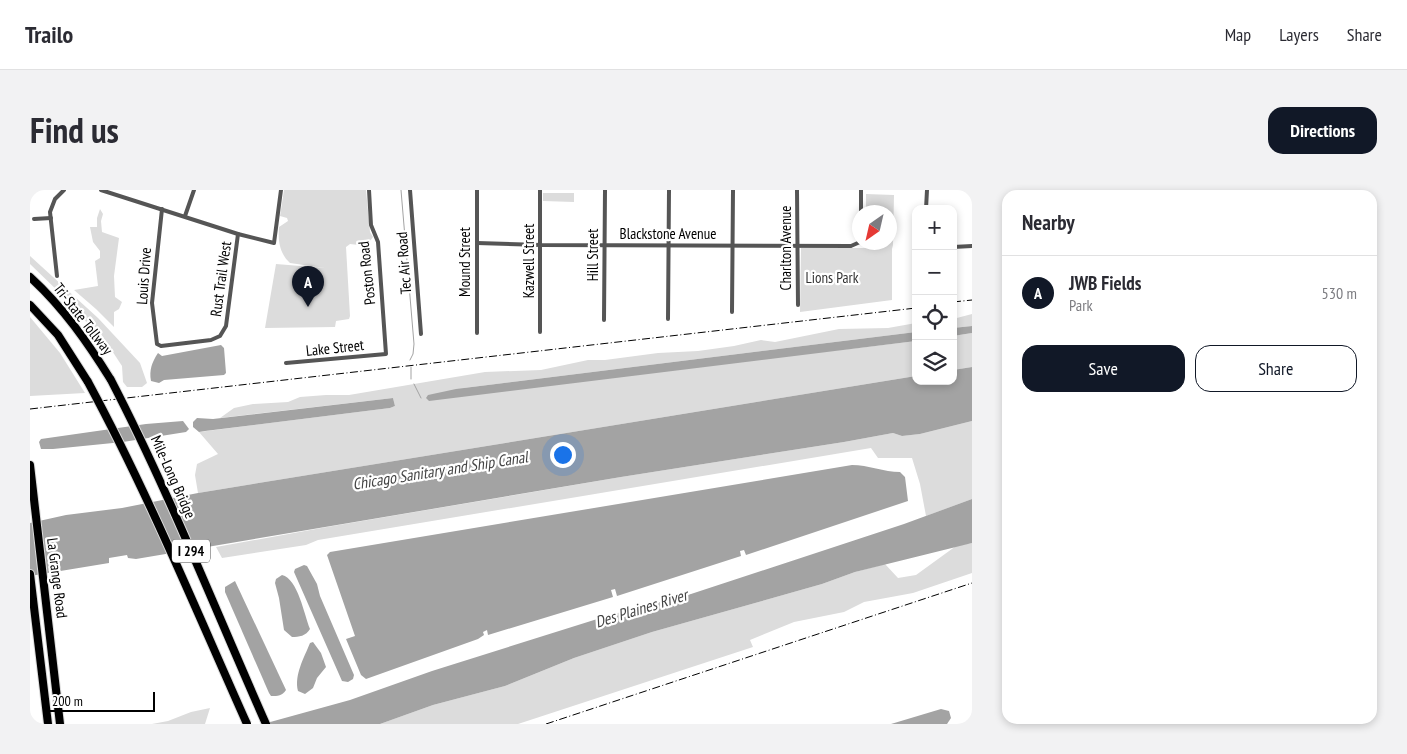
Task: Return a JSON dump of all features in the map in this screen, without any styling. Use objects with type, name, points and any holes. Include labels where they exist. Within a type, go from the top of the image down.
[{"type":"highway","name":"Tri-State Tollway","points":[[30,277],[77,329],[111,380]]},
{"type":"highway","name":"Tri-State Tollway","points":[[30,305],[58,335],[88,382],[109,420],[247,724]]},
{"type":"highway","name":"Mile-Long Bridge","points":[[111,380],[164,488],[266,724]]},
{"type":"highway","name":"La Grange Road","points":[[30,465],[60,724]]},
{"type":"highway","name":"La Grange Road","points":[[30,574],[48,724]]},
{"type":"street","points":[[57,276],[50,212],[55,199],[64,190]]},
{"type":"street","points":[[101,190],[238,234],[274,243],[281,190]]},
{"type":"street","points":[[185,216],[194,190]]},
{"type":"street","name":"Poston Road","points":[[369,190],[371,225],[378,242],[386,354]]},
{"type":"street","name":"Tec Air Road","points":[[410,190],[421,334]]},
{"type":"street","name":"Mound Street","points":[[477,190],[477,333]]},
{"type":"street","name":"Kazwell Street","points":[[540,190],[540,332]]},
{"type":"street","name":"Hill Street","points":[[604,190],[604,320]]},
{"type":"street","points":[[668,319],[669,190]]},
{"type":"street","points":[[732,312],[733,190]]},
{"type":"street","name":"Charlton Avenue","points":[[798,190],[798,305]]},
{"type":"street","points":[[861,190],[861,205]]},
{"type":"street","points":[[926,190],[926,205]]},
{"type":"street","name":"Louis Drive","points":[[162,209],[152,303],[157,344],[161,346],[211,340],[220,336],[226,326]]},
{"type":"street","points":[[34,219],[51,218]]},
{"type":"street","name":"Rust Trail West","points":[[226,326],[238,234]]},
{"type":"street","name":"Blackstone Avenue","points":[[477,243],[852,246]]},
{"type":"street","points":[[957,247],[972,246]]},
{"type":"street","name":"Lake Street","points":[[286,363],[386,354]]},
{"type":"green space","points":[[284,190],[366,190],[370,232],[373,237],[370,241],[368,240],[368,246],[350,244],[346,247],[350,316],[349,319],[336,321],[335,327],[265,328],[276,264],[325,268],[290,263],[286,259],[279,241],[279,227],[288,221],[287,218],[280,216]]},
{"type":"green space","points":[[543,193],[574,193],[574,202],[543,201]]},
{"type":"green space","name":"Lions Park","points":[[866,194],[894,195],[894,205],[866,205]]},
{"type":"green space","points":[[100,209],[103,214],[101,221],[102,232],[119,238],[114,276],[115,297],[122,302],[119,309],[114,312],[114,327],[74,290],[98,286],[95,261],[100,258],[100,251],[93,242],[90,227],[97,227]]},
{"type":"green space","name":"Lions Park","points":[[801,248],[892,250],[892,300],[800,312]]},
{"type":"green space","points":[[30,256],[98,318],[140,363],[147,383],[142,387],[127,387],[123,382],[122,366],[101,334],[90,326],[30,264]]},
{"type":"green space","points":[[972,314],[972,326],[957,328],[957,318]]},
{"type":"green space","points":[[30,317],[60,353],[85,393],[30,396]]},
{"type":"green space","points":[[912,324],[912,332],[456,389],[912,341],[912,377],[198,493],[195,475],[197,464],[218,454],[199,432],[395,406],[393,398],[220,418],[234,408],[253,404],[288,402],[300,397],[349,395],[485,372],[541,370],[588,360],[698,351],[761,340],[775,342],[839,329],[888,328]]},
{"type":"green space","points":[[972,333],[972,367],[957,369],[957,335]]},
{"type":"green space","points":[[972,421],[972,499],[926,516],[920,484],[912,458],[878,458],[871,448],[318,540],[306,545],[222,558],[216,547],[621,477],[893,433],[902,436],[920,434]]},
{"type":"green space","points":[[972,543],[972,573],[913,593],[864,602],[844,612],[794,622],[750,640],[753,647],[518,724],[380,724],[433,705],[505,686],[574,658],[652,632],[822,584],[855,572],[885,564],[898,578],[916,575],[956,546]]},
{"type":"green space","points":[[210,708],[205,724],[152,724],[168,721],[191,712]]},
{"type":"water","points":[[972,326],[972,333],[957,335],[957,328]]},
{"type":"water","points":[[912,332],[912,341],[429,401],[426,398],[428,395],[456,389]]},
{"type":"water","points":[[221,345],[224,348],[226,373],[224,375],[164,380],[159,383],[151,381],[150,373],[158,353],[162,356]]},
{"type":"water","name":"Chicago Sanitary and Ship Canal","points":[[972,367],[972,421],[920,434],[902,436],[893,433],[136,559],[128,558],[127,555],[109,558],[109,563],[30,576],[30,523],[66,515],[122,508],[198,493],[912,377],[912,385],[957,385],[957,369]]},
{"type":"water","points":[[393,398],[395,406],[390,408],[199,432],[193,427],[193,422],[197,418],[213,419]]},
{"type":"water","points":[[183,421],[189,429],[186,432],[123,442],[41,449],[39,442],[41,439],[146,424]]},
{"type":"water","points":[[852,465],[900,472],[905,477],[908,501],[746,555],[744,550],[740,551],[741,556],[617,596],[615,589],[611,590],[613,597],[488,635],[487,630],[478,639],[366,679],[361,675],[346,639],[355,636],[327,555],[330,552]]},
{"type":"water","name":"Des Plaines River","points":[[972,499],[972,543],[855,572],[822,584],[652,632],[574,658],[505,686],[433,705],[380,724],[263,724],[350,700],[432,671],[610,615],[691,594],[904,524]]},
{"type":"water","points":[[304,565],[307,566],[317,584],[320,596],[354,675],[353,679],[348,682],[342,681],[294,572],[295,569]]},
{"type":"water","points":[[282,575],[292,583],[303,606],[310,629],[302,636],[292,637],[284,630],[275,583],[276,579]]},
{"type":"water","points":[[235,581],[286,690],[280,695],[271,696],[269,693],[225,592],[225,587]]},
{"type":"water","points":[[313,642],[321,653],[326,667],[317,678],[313,688],[305,694],[298,691],[297,679],[310,643]]},
{"type":"water","points":[[941,709],[949,711],[951,718],[947,724],[891,724]]},
{"type":"waterway","points":[[401,190],[414,344],[410,360]]},
{"type":"waterway","points":[[411,367],[411,379]]},
{"type":"waterway","points":[[414,384],[421,398]]},
{"type":"railway","points":[[957,302],[972,300]]},
{"type":"railway","points":[[30,409],[912,308]]},
{"type":"railway","points":[[546,724],[972,583]]},
{"type":"place","name":"JWB Fields","points":[[308,307]]}]
